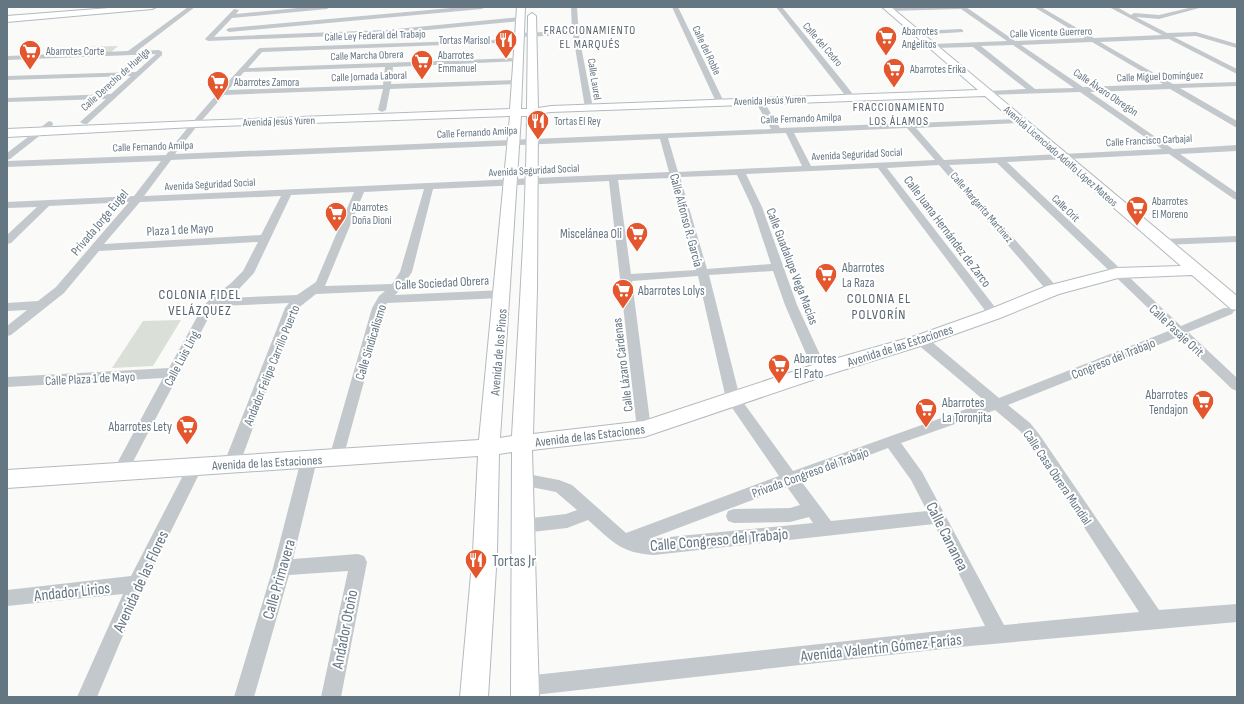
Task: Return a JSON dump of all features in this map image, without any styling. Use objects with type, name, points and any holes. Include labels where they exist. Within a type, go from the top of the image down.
[{"type":"street","points":[[7,18],[127,7]]},
{"type":"street","points":[[7,18],[152,7]]},
{"type":"street","points":[[7,58],[130,53],[192,7]]},
{"type":"street","points":[[216,32],[239,7]]},
{"type":"street","points":[[230,16],[327,7]]},
{"type":"street","points":[[216,32],[482,7]]},
{"type":"street","name":"Calle Laurel","points":[[574,7],[576,33],[589,108]]},
{"type":"street","name":"Calle del Roble","points":[[675,7],[720,102]]},
{"type":"street","name":"Calle del Cedro","points":[[779,7],[796,30],[835,74],[850,97]]},
{"type":"street","points":[[887,8],[962,7]]},
{"type":"street","name":"Calle Álvaro Obregón","points":[[962,7],[1237,197]]},
{"type":"street","points":[[1037,7],[1237,125]]},
{"type":"street","points":[[1112,7],[1237,72]]},
{"type":"street","points":[[1125,13],[1159,17],[1200,7]]},
{"type":"street","name":"Avenida Licenciado Adolfo López Mateos","points":[[887,8],[1197,270],[1232,308]]},
{"type":"street","points":[[379,17],[382,30],[386,32]]},
{"type":"street","points":[[1159,17],[1187,34],[1196,34],[1237,46]]},
{"type":"street","points":[[334,21],[354,28],[352,34]]},
{"type":"street","points":[[524,24],[576,33]]},
{"type":"street","name":"Calle Ley Federal del Trabajo","points":[[216,32],[208,39],[352,34],[427,28],[524,24]]},
{"type":"street","name":"Calle Ley Federal del Trabajo","points":[[260,50],[492,42],[524,24]]},
{"type":"street","name":"Avenida de los Pinos","points":[[524,24],[518,60],[517,82],[533,141],[529,289],[522,444],[525,691]]},
{"type":"street","name":"Avenida de los Pinos","points":[[474,697],[485,552],[489,447],[502,294],[509,183],[514,142],[524,109],[524,24]]},
{"type":"street","points":[[285,33],[291,28],[291,25]]},
{"type":"street","points":[[248,38],[256,28]]},
{"type":"street","name":"Calle Ley Federal del Trabajo","points":[[427,28],[432,33],[446,34]]},
{"type":"street","points":[[916,33],[961,31]]},
{"type":"street","name":"Calle Vicente Guerrero","points":[[933,46],[1093,40],[1187,34]]},
{"type":"street","points":[[479,35],[485,36],[492,42]]},
{"type":"street","points":[[391,45],[394,55]]},
{"type":"street","points":[[975,45],[1034,92]]},
{"type":"street","name":"Privada Jorge Eugel","points":[[7,332],[60,290],[136,200],[197,121],[260,50]]},
{"type":"street","name":"Calle Derecho de Huelga","points":[[84,122],[160,54],[159,52],[130,53]]},
{"type":"street","points":[[43,63],[54,56]]},
{"type":"street","name":"Calle Marcha Obrera","points":[[241,70],[390,66],[518,60]]},
{"type":"street","points":[[382,110],[390,66]]},
{"type":"street","points":[[7,85],[31,70]]},
{"type":"street","points":[[7,78],[137,74]]},
{"type":"street","name":"Calle Jornada Laboral","points":[[223,93],[517,82]]},
{"type":"street","name":"Calle Miguel Domínguez","points":[[989,93],[1237,84]]},
{"type":"street","name":"Avenida Jesús Yuren","points":[[7,133],[382,110],[589,108],[759,100],[989,93]]},
{"type":"street","points":[[7,100],[112,96]]},
{"type":"street","points":[[759,100],[777,131]]},
{"type":"street","name":"Avenida Jesús Yuren","points":[[7,126],[84,122],[197,121],[524,109]]},
{"type":"street","name":"Calle Fernando Amilpa","points":[[7,164],[1020,121]]},
{"type":"street","points":[[7,157],[49,124]]},
{"type":"street","name":"Calle Margarita Martínez","points":[[909,125],[1053,290]]},
{"type":"street","points":[[789,131],[808,168]]},
{"type":"street","name":"Calle Alfonso R. García","points":[[663,135],[702,273],[733,399]]},
{"type":"street","name":"Calle Francisco Carbajal","points":[[1062,157],[1237,148]]},
{"type":"street","name":"Avenida Seguridad Social","points":[[7,205],[1062,157]]},
{"type":"street","name":"Calle Orit","points":[[999,160],[1117,273]]},
{"type":"street","name":"Calle Juana Hernández de Zarco","points":[[880,165],[994,314]]},
{"type":"street","name":"Calle Guadalupe Vega Macías","points":[[740,171],[757,208],[791,305],[820,370]]},
{"type":"street","name":"Calle Lázaro Cárdenas","points":[[613,178],[644,429]]},
{"type":"street","name":"Calle Sindicalismo","points":[[337,458],[378,308],[383,299],[396,287],[406,272],[429,187]]},
{"type":"street","points":[[1225,188],[1237,188]]},
{"type":"street","points":[[315,290],[320,283],[360,190]]},
{"type":"street","name":"Calle Luis Ling","points":[[121,471],[206,311],[214,302],[242,280],[266,238],[287,193]]},
{"type":"street","points":[[7,241],[45,204]]},
{"type":"street","name":"Plaza 1 de Mayo","points":[[96,248],[266,238]]},
{"type":"street","points":[[1163,242],[1237,239]]},
{"type":"street","points":[[626,278],[779,268]]},
{"type":"street","name":"Avenida de las Estaciones","points":[[7,479],[489,447],[644,429],[820,370],[921,340],[994,314],[1053,290],[1117,273],[1197,270]]},
{"type":"street","name":"Calle Pasaje Orit","points":[[1117,273],[1237,386]]},
{"type":"street","name":"Calle Sociedad Obrera","points":[[315,290],[396,287]]},
{"type":"street","name":"Andador Felipe Carrillo Puerto","points":[[232,463],[291,308],[297,299],[315,290]]},
{"type":"street","name":"Calle Sociedad Obrera","points":[[383,299],[502,294]]},
{"type":"street","points":[[214,302],[297,299]]},
{"type":"street","points":[[7,307],[42,305]]},
{"type":"street","name":"Congreso del Trabajo","points":[[997,404],[1178,332],[1232,308]]},
{"type":"street","name":"Calle Casa Obrera Mundial","points":[[921,340],[1025,427],[1034,438],[1154,619]]},
{"type":"street","name":"Calle Plaza 1 de Mayo","points":[[7,382],[173,373]]},
{"type":"street","points":[[733,399],[827,529]]},
{"type":"street","name":"Privada Congreso del Trabajo","points":[[624,541],[731,509],[790,479],[891,441],[997,404]]},
{"type":"street","name":"Calle Cananea","points":[[891,441],[917,476],[999,634]]},
{"type":"street","name":"Calle Primavera","points":[[244,697],[282,568],[309,460]]},
{"type":"street","name":"Avenida de las Flores","points":[[87,697],[136,584],[195,466]]},
{"type":"street","name":"Calle Congreso del Trabajo","points":[[522,479],[559,486],[566,490],[624,541],[637,546],[654,547],[938,517]]},
{"type":"street","points":[[737,538],[731,509],[790,515],[812,509]]},
{"type":"street","points":[[523,526],[567,521],[590,512]]},
{"type":"street","name":"Andador Otoño","points":[[282,568],[358,562],[331,697]]},
{"type":"street","name":"Andador Lirios","points":[[7,598],[136,584]]},
{"type":"street","name":"Avenida Valentín Gómez Farías","points":[[525,691],[999,634],[1154,619],[1237,613]]},
{"type":"shaded area","points":[[118,46],[110,53],[76,54],[84,47]]},
{"type":"shaded area","points":[[181,320],[153,366],[112,368],[143,321]]},
{"type":"place","name":"Abarrotes Angelitos","points":[[886,56]]},
{"type":"place","name":"Tortas Marisol","points":[[506,60]]},
{"type":"place","name":"Abarrotes Corte","points":[[30,70]]},
{"type":"place","name":"Abarrotes Emmanuel","points":[[422,80]]},
{"type":"place","name":"Abarrotes Erika","points":[[894,88]]},
{"type":"place","name":"Abarrotes Zamora","points":[[218,102]]},
{"type":"place","name":"Tortas El Rey","points":[[538,140]]},
{"type":"place","name":"Abarrotes El Moreno","points":[[1137,226]]},
{"type":"place","name":"Abarrotes Doña Dioni","points":[[336,232]]},
{"type":"place","name":"Miscelánea Oli","points":[[637,252]]},
{"type":"place","name":"Abarrotes La Raza","points":[[826,294]]},
{"type":"place","name":"Abarrotes Lolys","points":[[623,310]]},
{"type":"place","name":"Abarrotes El Pato","points":[[779,384]]},
{"type":"place","name":"Abarrotes Tendajon","points":[[1203,420]]},
{"type":"place","name":"Abarrotes La Toronjita","points":[[926,428]]},
{"type":"place","name":"Abarrotes Lety","points":[[187,446]]},
{"type":"place","name":"Tortas Jr","points":[[476,580]]},
{"type":"district","name":"FRACCIONAMIENTO EL MARQUÉS","points":[[590,37]]},
{"type":"district","name":"FRACCIONAMIENTO LOS ÁLAMOS","points":[[899,114]]},
{"type":"district","name":"COLONIA FIDEL VELÁZQUEZ","points":[[200,302]]},
{"type":"district","name":"COLONIA EL POLVORÍN","points":[[879,306]]}]
